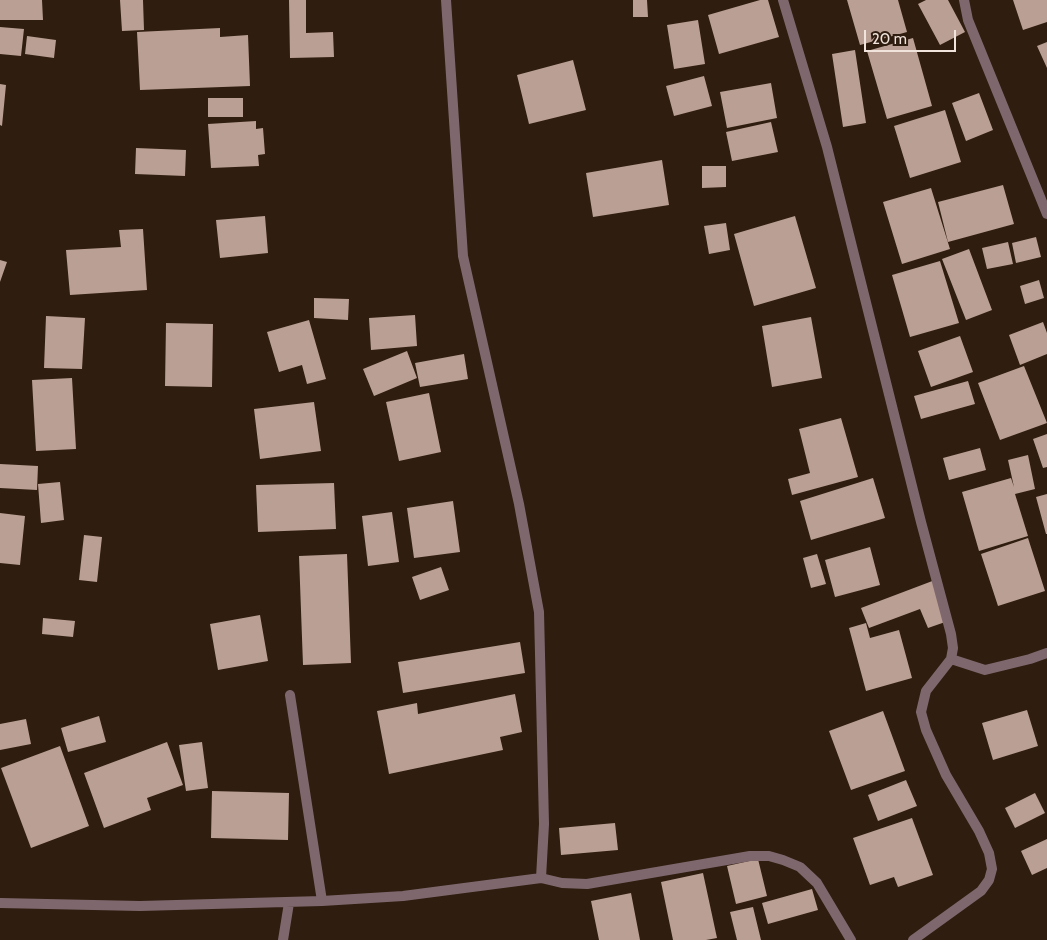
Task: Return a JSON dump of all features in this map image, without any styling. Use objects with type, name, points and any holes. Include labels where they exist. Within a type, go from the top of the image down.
[{"type":"street","points":[[446,0],[463,256],[519,504],[539,612],[544,824],[541,878]]},
{"type":"street","points":[[783,0],[827,147],[951,634],[951,659],[926,691],[920,712],[946,775],[979,831],[989,852],[992,869],[989,880],[981,892],[913,940]]},
{"type":"street","points":[[964,0],[968,20],[1047,214]]},
{"type":"street","points":[[951,659],[985,670],[1047,653]]},
{"type":"street","points":[[290,695],[322,902]]},
{"type":"street","points":[[0,903],[140,906],[322,902],[404,896],[541,878],[562,883],[587,884],[750,856],[769,856],[800,867],[817,883],[851,940]]},
{"type":"street","points":[[283,940],[289,903]]},
{"type":"building","points":[[0,0],[42,0],[43,20],[0,20]]},
{"type":"building","points":[[120,0],[143,0],[144,30],[122,31]]},
{"type":"building","points":[[289,0],[306,0],[306,33],[333,32],[334,57],[290,58]]},
{"type":"building","points":[[633,0],[647,0],[648,17],[633,17]]},
{"type":"building","points":[[760,0],[768,0],[779,37],[719,54],[708,15]]},
{"type":"building","points":[[847,0],[898,0],[907,32],[860,45]]},
{"type":"building","points":[[926,0],[948,0],[965,32],[940,45],[918,4]]},
{"type":"building","points":[[1013,0],[1047,0],[1047,22],[1023,30]]},
{"type":"building","points":[[698,20],[705,64],[674,69],[667,25]]},
{"type":"building","points":[[0,27],[24,29],[21,56],[0,54]]},
{"type":"building","points":[[220,28],[220,37],[248,35],[250,86],[140,90],[137,32]]},
{"type":"building","points":[[27,36],[56,40],[54,58],[25,54]]},
{"type":"building","points":[[913,38],[932,106],[887,119],[867,51]]},
{"type":"building","points":[[1047,42],[1047,68],[1037,46]]},
{"type":"building","points":[[855,50],[866,123],[843,127],[832,54]]},
{"type":"building","points":[[573,60],[586,110],[529,124],[517,75]]},
{"type":"building","points":[[704,76],[712,106],[674,116],[666,86]]},
{"type":"building","points":[[771,83],[777,118],[727,128],[720,92]]},
{"type":"building","points":[[0,84],[6,85],[2,126],[0,125]]},
{"type":"building","points":[[979,93],[993,130],[966,141],[952,103]]},
{"type":"building","points":[[208,98],[243,98],[243,117],[208,117]]},
{"type":"building","points":[[945,110],[961,162],[910,178],[894,126]]},
{"type":"building","points":[[256,121],[256,129],[263,128],[265,154],[258,155],[259,166],[211,168],[208,124]]},
{"type":"building","points":[[771,122],[778,152],[732,161],[726,132]]},
{"type":"building","points":[[136,148],[186,150],[185,176],[135,174]]},
{"type":"building","points":[[662,160],[669,205],[593,217],[586,173]]},
{"type":"building","points":[[702,166],[726,166],[726,187],[702,188]]},
{"type":"building","points":[[1003,185],[1014,224],[948,242],[938,202]]},
{"type":"building","points":[[931,188],[950,249],[902,264],[883,202]]},
{"type":"building","points":[[265,216],[268,253],[220,258],[216,220]]},
{"type":"building","points":[[795,216],[816,288],[754,306],[734,234]]},
{"type":"building","points":[[726,223],[730,250],[709,254],[704,226]]},
{"type":"building","points":[[143,229],[147,290],[70,295],[66,250],[121,247],[119,230]]},
{"type":"building","points":[[1036,237],[1041,257],[1016,263],[1012,243]]},
{"type":"building","points":[[1008,242],[1013,264],[987,269],[982,248]]},
{"type":"building","points":[[969,249],[992,310],[966,320],[942,259]]},
{"type":"building","points":[[0,260],[7,262],[0,282]]},
{"type":"building","points":[[940,261],[959,323],[910,337],[892,275]]},
{"type":"building","points":[[1039,280],[1044,298],[1025,304],[1020,286]]},
{"type":"building","points":[[314,298],[349,299],[348,320],[314,318]]},
{"type":"building","points":[[415,315],[417,346],[371,350],[369,318]]},
{"type":"building","points":[[46,316],[85,318],[82,369],[44,368]]},
{"type":"building","points":[[811,317],[822,378],[772,387],[762,326]]},
{"type":"building","points":[[309,320],[326,379],[307,384],[302,365],[279,372],[267,332]]},
{"type":"building","points":[[1043,322],[1047,333],[1047,354],[1020,365],[1009,335]]},
{"type":"building","points":[[166,323],[213,324],[212,387],[165,386]]},
{"type":"building","points":[[960,336],[973,372],[931,387],[918,351]]},
{"type":"building","points":[[407,351],[417,378],[374,396],[363,369]]},
{"type":"building","points":[[464,354],[468,379],[420,387],[415,363]]},
{"type":"building","points":[[1024,366],[1047,423],[1000,440],[978,383]]},
{"type":"building","points":[[72,378],[76,449],[36,451],[32,380]]},
{"type":"building","points":[[968,381],[975,404],[921,419],[914,396]]},
{"type":"building","points":[[429,393],[441,452],[399,461],[386,402]]},
{"type":"building","points":[[314,402],[321,451],[260,459],[254,409]]},
{"type":"building","points":[[841,418],[858,477],[792,495],[788,479],[810,473],[799,429]]},
{"type":"building","points":[[1047,434],[1047,467],[1043,468],[1033,439]]},
{"type":"building","points":[[980,448],[986,470],[949,480],[943,458]]},
{"type":"building","points":[[1028,455],[1035,489],[1015,494],[1028,536],[979,551],[962,492],[1011,478],[1014,487],[1008,460]]},
{"type":"building","points":[[0,464],[38,466],[37,490],[0,488]]},
{"type":"building","points":[[873,478],[885,518],[811,540],[800,501]]},
{"type":"building","points":[[60,482],[64,520],[41,523],[38,484]]},
{"type":"building","points":[[334,483],[336,529],[258,532],[256,485]]},
{"type":"building","points":[[1047,494],[1047,534],[1046,534],[1036,497]]},
{"type":"building","points":[[453,501],[460,552],[414,558],[407,508]]},
{"type":"building","points":[[392,512],[399,562],[368,566],[362,516]]},
{"type":"building","points":[[0,513],[25,516],[20,565],[0,563]]},
{"type":"building","points":[[84,535],[102,537],[97,582],[79,580]]},
{"type":"building","points":[[1028,538],[1045,591],[998,606],[981,554]]},
{"type":"building","points":[[870,547],[880,585],[835,597],[825,560]]},
{"type":"building","points":[[347,554],[351,663],[303,665],[299,556]]},
{"type":"building","points":[[817,554],[826,584],[811,588],[803,558]]},
{"type":"building","points":[[441,567],[449,590],[420,600],[412,577]]},
{"type":"building","points":[[935,580],[951,620],[928,628],[920,609],[869,628],[861,608]]},
{"type":"building","points":[[260,615],[268,661],[218,670],[210,624]]},
{"type":"building","points":[[43,618],[75,621],[73,637],[42,634]]},
{"type":"building","points":[[866,623],[870,638],[899,630],[912,678],[866,691],[849,628]]},
{"type":"building","points":[[520,642],[525,673],[403,693],[398,662]]},
{"type":"building","points":[[515,694],[522,732],[500,737],[503,750],[389,774],[377,711],[417,703],[418,714]]},
{"type":"building","points":[[1027,710],[1038,746],[993,760],[982,723]]},
{"type":"building","points":[[883,711],[905,771],[851,790],[829,731]]},
{"type":"building","points":[[99,716],[106,742],[68,752],[61,728]]},
{"type":"building","points":[[26,719],[31,744],[0,750],[0,724]]},
{"type":"building","points":[[167,742],[183,785],[147,798],[151,810],[104,828],[84,773]]},
{"type":"building","points":[[202,742],[208,788],[186,791],[179,745]]},
{"type":"building","points":[[60,746],[89,826],[31,848],[1,768]]},
{"type":"building","points":[[906,780],[917,806],[878,821],[868,795]]},
{"type":"building","points":[[212,791],[289,793],[288,840],[211,838]]},
{"type":"building","points":[[1035,793],[1045,813],[1015,828],[1005,808]]},
{"type":"building","points":[[912,818],[933,875],[898,887],[894,877],[870,885],[853,838]]},
{"type":"building","points":[[615,823],[618,850],[561,855],[559,828]]},
{"type":"building","points":[[1047,839],[1047,868],[1032,875],[1021,851]]},
{"type":"building","points":[[758,859],[767,896],[736,904],[727,866]]},
{"type":"building","points":[[703,873],[717,938],[673,940],[661,882]]},
{"type":"building","points":[[812,889],[818,910],[768,924],[762,903]]},
{"type":"building","points":[[631,893],[640,940],[599,940],[591,901]]},
{"type":"building","points":[[753,907],[761,940],[737,940],[730,912]]}]
